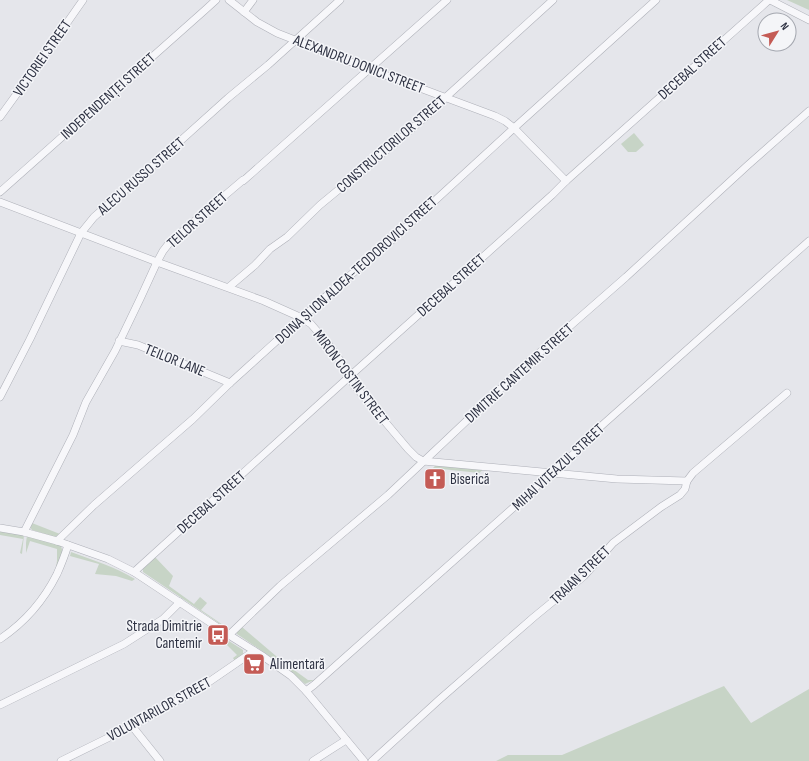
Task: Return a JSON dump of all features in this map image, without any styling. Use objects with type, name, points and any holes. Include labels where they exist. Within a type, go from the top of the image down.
[{"type":"street","name":"VICTORIEI STREET","points":[[0,117],[83,0]]},
{"type":"street","name":"INDEPENDENȚEI STREET","points":[[0,192],[216,0]]},
{"type":"street","name":"ALEXANDRU DONICI STREET","points":[[229,0],[257,22],[277,33],[505,121],[514,128],[566,181]]},
{"type":"street","points":[[244,12],[253,0]]},
{"type":"street","name":"ALECU RUSSO STREET","points":[[0,397],[30,339],[81,233],[94,217],[340,0]]},
{"type":"street","name":"TEILOR STREET","points":[[24,532],[73,435],[86,402],[115,351],[157,262],[170,242],[243,181],[447,0]]},
{"type":"street","name":"CONSTRUCTORILOR STREET","points":[[229,287],[270,249],[287,237],[320,205],[430,113],[553,0]]},
{"type":"street","name":"DOINA ȘI ION ALDEA-TEODOROVICI STREET","points":[[57,541],[94,505],[193,419],[230,383],[334,289],[392,240],[656,0]]},
{"type":"street","points":[[769,0],[809,20]]},
{"type":"street","name":"DECEBAL STREET","points":[[134,572],[566,181],[769,0]]},
{"type":"street","name":"DIMITRIE CANTEMIR STREET","points":[[229,635],[280,586],[388,495],[530,361],[626,277],[809,111]]},
{"type":"street","name":"MIRON COSTIN STREET","points":[[0,202],[157,262],[264,300],[302,318],[311,324],[329,345],[342,363],[354,385],[408,449],[423,462]]},
{"type":"street","name":"MIHAI VITEAZUL STREET","points":[[306,691],[550,473],[576,452],[599,428],[809,241]]},
{"type":"street","name":"TEILOR LANE","points":[[119,341],[138,345],[230,383]]},
{"type":"street","name":"TRAIAN STREET","points":[[372,761],[534,617],[584,576],[613,543],[661,507],[680,495],[685,489],[687,481],[693,473],[787,393]]},
{"type":"street","points":[[423,462],[617,479],[687,481]]},
{"type":"street","points":[[0,528],[24,532],[57,541],[108,559],[134,572],[291,676],[306,691],[364,761]]},
{"type":"street","points":[[0,639],[27,616],[38,603],[56,575],[68,545]]},
{"type":"street","points":[[0,705],[124,644],[163,619],[180,602]]},
{"type":"street","name":"VOLUNTARILOR STREET","points":[[61,761],[132,726],[203,686],[254,651]]},
{"type":"street","points":[[132,726],[160,761]]},
{"type":"street","points":[[313,761],[346,740]]},
{"type":"green space","points":[[787,0],[809,0],[809,10]]},
{"type":"green space","points":[[634,133],[644,145],[636,152],[628,152],[621,144]]},
{"type":"green space","points":[[436,465],[484,469],[479,473],[433,468]]},
{"type":"green space","points":[[32,523],[60,534],[55,537],[32,530],[30,527]]},
{"type":"green space","points":[[0,531],[24,535],[22,554],[20,553],[23,539],[0,535]]},
{"type":"green space","points":[[27,535],[61,546],[62,556],[55,574],[57,549],[30,541],[26,553]]},
{"type":"green space","points":[[71,552],[112,567],[135,579],[132,581],[116,576],[95,574],[99,564],[70,556]]},
{"type":"green space","points":[[155,557],[173,576],[169,586],[194,604],[200,597],[207,603],[201,610],[226,628],[143,572],[143,569]]},
{"type":"green space","points":[[242,627],[283,662],[308,680],[314,680],[305,684],[287,668],[237,634],[236,632]]},
{"type":"green space","points":[[210,629],[243,650],[243,654],[235,661],[233,658],[237,655]]},
{"type":"green space","points":[[724,686],[751,723],[809,689],[809,761],[496,761],[508,755],[562,755]]},
{"type":"place","name":"Biserică","points":[[435,479]]},
{"type":"place","name":"Strada Dimitrie Cantemir","points":[[218,635]]},
{"type":"place","name":"Alimentară","points":[[254,664]]}]
